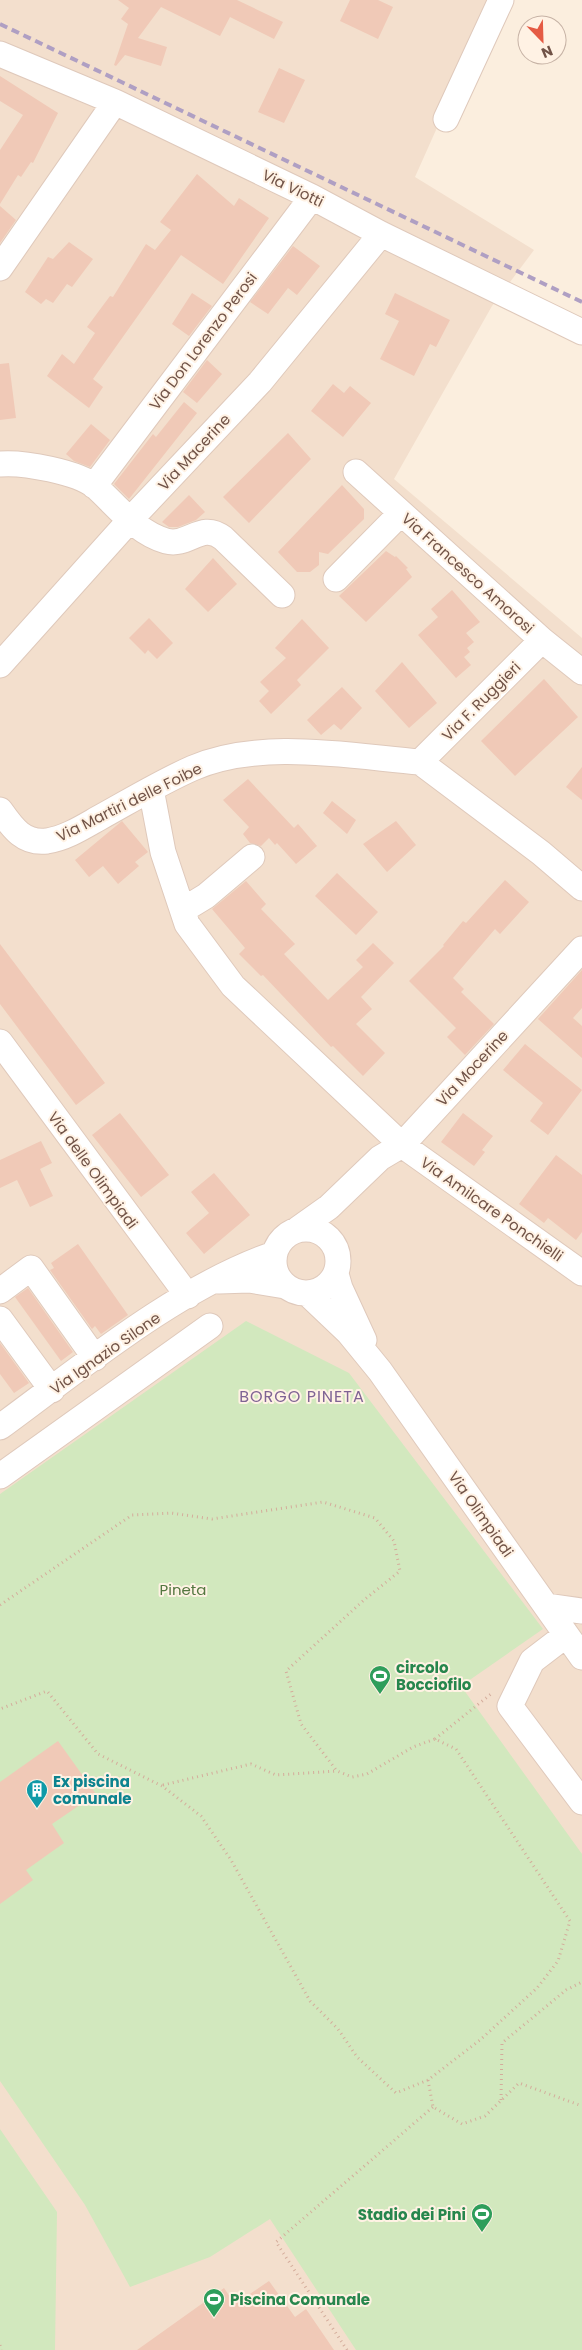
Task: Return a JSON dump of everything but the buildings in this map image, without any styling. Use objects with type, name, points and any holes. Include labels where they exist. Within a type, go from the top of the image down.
[{"type":"street","points":[[446,119],[501,0]]},
{"type":"street","name":"Via Viotti","points":[[0,54],[115,102],[312,197],[381,234],[582,332]]},
{"type":"street","points":[[0,268],[115,102]]},
{"type":"street","name":"Via Don Lorenzo Perosi","points":[[94,486],[312,197]]},
{"type":"street","name":"Via Macerine","points":[[0,665],[130,520],[260,382],[381,234]]},
{"type":"street","points":[[0,464],[15,463],[52,469],[94,486],[130,520],[166,541],[181,541],[206,531],[218,534],[282,595]]},
{"type":"street","name":"Via Francesco Amorosi","points":[[356,472],[542,640],[582,672]]},
{"type":"street","points":[[336,579],[402,513]]},
{"type":"street","name":"Via F. Ruggieri","points":[[420,762],[542,640]]},
{"type":"street","name":"Via Martiri delle Foibe","points":[[0,810],[19,834],[31,840],[46,841],[69,834],[151,789],[200,766],[250,754],[318,754],[420,762]]},
{"type":"street","points":[[420,762],[542,853],[582,888]]},
{"type":"street","name":"Via Amilcare Ponchielli","points":[[151,789],[163,852],[187,924],[234,986],[402,1145],[582,1273]]},
{"type":"street","points":[[183,910],[206,896],[252,857]]},
{"type":"street","name":"Via Mocerine","points":[[298,1230],[329,1207],[380,1158],[402,1145],[582,949]]},
{"type":"street","name":"Via delle Olimpiadi","points":[[0,1042],[188,1296]]},
{"type":"street","name":"Via Mocerine","points":[[336,1262],[342,1216],[358,1180]]},
{"type":"street","points":[[298,1230],[317,1230],[325,1235],[336,1262],[324,1288],[296,1290],[275,1272],[274,1254],[282,1238],[298,1230]]},
{"type":"street","name":"Via Ignazio Silone","points":[[0,1427],[92,1359],[188,1296],[239,1268],[274,1254]]},
{"type":"street","name":"Via Olimpiadi","points":[[336,1262],[338,1286],[380,1370]]},
{"type":"street","points":[[0,1291],[31,1268],[114,1395]]},
{"type":"street","name":"Via Ignazio Silone","points":[[212,1282],[250,1280],[296,1290]]},
{"type":"street","name":"Via Olimpiadi","points":[[296,1290],[349,1334],[380,1370],[582,1657]]},
{"type":"street","points":[[0,1318],[52,1390]]},
{"type":"street","points":[[0,1476],[210,1326]]},
{"type":"street","points":[[546,1606],[582,1611]]},
{"type":"street","points":[[566,1635],[532,1661],[510,1706],[582,1802]]},
{"type":"path","points":[[0,1605],[132,1515],[171,1513],[212,1519],[323,1502],[375,1518],[394,1541],[400,1571],[364,1600],[286,1670],[301,1724],[337,1771]]},
{"type":"path","points":[[0,1709],[47,1691],[98,1754],[162,1786],[201,1816],[231,1860],[310,2001],[338,2030],[357,2057],[396,2093],[428,2080],[480,2040],[536,1988],[558,1962],[570,1921],[456,1749],[435,1739]]},
{"type":"path","points":[[162,1786],[251,1764],[276,1775],[337,1771],[352,1776],[367,1774],[413,1747],[435,1739],[495,1691]]},
{"type":"path","points":[[501,2100],[502,2043],[566,1990],[582,1982]]},
{"type":"path","points":[[428,2080],[433,2107],[462,2124],[485,2116],[519,2083],[582,2106]]},
{"type":"path","points":[[347,2350],[276,2242],[433,2107]]},
{"type":"path","points":[[0,2344],[1,2350]]},
{"type":"shaded area","points":[[0,0],[494,0],[415,177],[534,250],[492,306],[394,479],[582,638],[582,2350],[0,2350]]},
{"type":"green space","name":"Pineta","points":[[246,1321],[349,1373],[543,1629],[461,1686],[582,1854],[582,2350],[356,2350],[270,2219],[210,2257],[130,2287],[85,2205],[0,2081],[0,1494]]},
{"type":"green space","points":[[0,2129],[57,2212],[55,2350],[0,2350]]},
{"type":"railway","points":[[0,24],[582,302]]},
{"type":"place","name":"circolo Bocciofilo","points":[[380,1695]]},
{"type":"place","name":"Ex piscina comunale","points":[[37,1809]]},
{"type":"place","name":"Stadio dei Pini","points":[[482,2233]]},
{"type":"place","name":"Piscina Comunale","points":[[214,2318]]},
{"type":"district","name":"BORGO PINETA","points":[[302,1396]]}]
